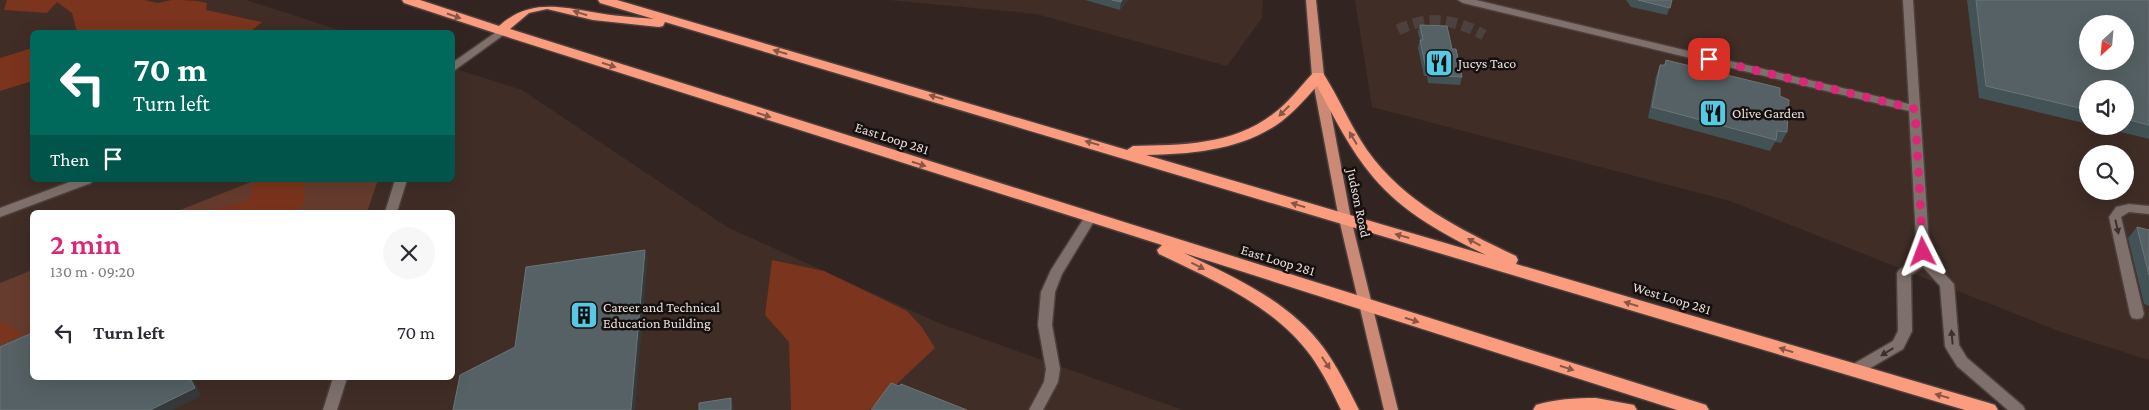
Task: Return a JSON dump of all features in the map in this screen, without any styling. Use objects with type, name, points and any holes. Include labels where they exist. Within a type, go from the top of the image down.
[{"type":"highway","name":"East Loop 281","points":[[408,0],[502,32],[1366,305]]},
{"type":"highway","points":[[611,1],[1344,219]]},
{"type":"highway","points":[[502,32],[511,19],[524,10],[548,5],[590,16],[698,27]]},
{"type":"highway","points":[[1121,152],[1203,148],[1240,139],[1278,117],[1318,76],[1368,160],[1395,190],[1412,204],[1451,229],[1550,280]]},
{"type":"highway","name":"West Loop 281","points":[[1344,219],[1989,410]]},
{"type":"highway","points":[[1124,229],[1249,292],[1286,317],[1303,333],[1325,361],[1350,410]]},
{"type":"highway","points":[[1366,305],[1700,410]]},
{"type":"highway","points":[[1542,410],[1577,405],[1612,406],[1628,410]]},
{"type":"main road","name":"Judson Road","points":[[1312,0],[1318,76],[1344,219],[1391,410]]},
{"type":"lane","points":[[1463,0],[1915,109]]},
{"type":"lane","points":[[1908,0],[1924,260],[1947,284],[1952,346],[1956,354],[1962,362],[2018,410]]},
{"type":"lane","points":[[455,67],[502,32]]},
{"type":"lane","points":[[0,213],[82,182]]},
{"type":"lane","points":[[391,210],[399,182]]},
{"type":"lane","points":[[2137,314],[2115,217],[2120,210],[2127,208],[2149,210]]},
{"type":"lane","points":[[1036,410],[1051,382],[1053,369],[1044,325],[1048,292],[1056,273],[1090,218]]},
{"type":"lane","points":[[1855,370],[1898,345],[1902,339],[1905,331],[1904,273],[1924,260]]},
{"type":"lane","points":[[330,410],[339,380]]},
{"type":"shaded area","points":[[0,0],[246,0],[339,30],[30,30],[30,182],[455,182],[455,69],[522,90],[727,227],[941,324],[1183,410],[0,410]]},
{"type":"shaded area","points":[[7,0],[145,0],[157,3],[172,0],[194,1],[207,3],[206,10],[262,22],[252,30],[76,30],[72,13],[57,2],[47,13],[4,10]]},
{"type":"shaded area","points":[[889,0],[1263,0],[1262,18],[1227,66],[1036,14]]},
{"type":"shaded area","points":[[1355,0],[2149,0],[2149,360],[2061,332],[1730,201],[1372,107]]},
{"type":"shaded area","points":[[30,49],[30,82],[0,91],[0,58]]},
{"type":"shaded area","points":[[251,182],[377,182],[368,210],[180,210]]},
{"type":"shaded area","points":[[255,182],[304,182],[304,204],[296,210],[212,210],[248,201]]},
{"type":"shaded area","points":[[772,260],[824,271],[907,311],[921,326],[935,348],[869,410],[791,410],[789,342],[765,315]]},
{"type":"shaded area","points":[[30,271],[30,346],[0,359],[0,283]]},
{"type":"shaded area","points":[[0,321],[23,334],[0,344]]},
{"type":"building","points":[[1638,0],[1672,0],[1670,8]]},
{"type":"building","points":[[1976,0],[2149,0],[2149,125],[2134,121],[2134,80],[2079,80],[2079,108],[1986,86]]},
{"type":"building","name":"Jucys Taco","points":[[1420,25],[1447,26],[1452,49],[1456,49],[1462,77],[1430,75],[1429,69],[1426,69],[1420,40],[1423,40]]},
{"type":"building","name":"Olive Garden","points":[[1666,60],[1780,88],[1780,96],[1789,100],[1787,132],[1777,131],[1776,140],[1652,107],[1660,65],[1665,65]]},
{"type":"building","points":[[2137,227],[2149,230],[2149,275]]},
{"type":"building","name":"Career and Technical Education Building","points":[[645,250],[631,410],[453,410],[460,375],[515,347],[526,267]]},
{"type":"building","points":[[30,334],[30,380],[191,380],[195,388],[150,410],[0,410],[0,347]]},
{"type":"building","points":[[891,383],[899,386],[901,384],[967,410],[871,410]]},
{"type":"building","points":[[731,398],[731,410],[699,410],[699,403]]},
{"type":"tunnel","points":[[1398,30],[1420,22],[1441,21],[1463,25],[1484,35]]},
{"type":"place","name":"Jucys Taco","points":[[1439,63]]},
{"type":"place","name":"Olive Garden","points":[[1713,113]]},
{"type":"place","name":"Career and Technical Education Building","points":[[584,315]]},
{"type":"route","points":[[1709,59],[1915,109],[1923,252]]}]
